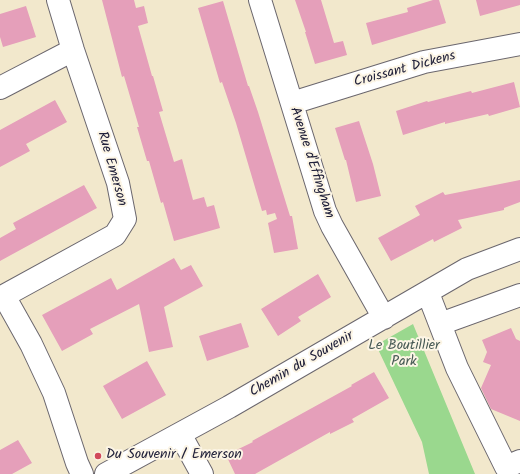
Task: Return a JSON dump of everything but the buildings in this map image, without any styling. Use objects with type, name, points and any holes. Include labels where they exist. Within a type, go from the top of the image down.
[{"type":"street","name":"Rue Emerson","points":[[58,0],[73,50],[118,183],[125,220],[115,235],[2,297],[31,344],[54,393],[82,474]]},
{"type":"street","name":"Avenue d'Effingham","points":[[260,0],[328,219],[384,318]]},
{"type":"street","name":"Croissant Dickens","points":[[292,103],[424,62],[520,44]]},
{"type":"street","points":[[0,88],[73,50]]},
{"type":"street","name":"Chemin du Souvenir","points":[[106,474],[180,434],[467,269],[519,254]]},
{"type":"street","points":[[428,292],[457,368],[506,467],[520,460]]},
{"type":"street","points":[[440,324],[520,295]]},
{"type":"street","points":[[180,434],[202,474]]},
{"type":"green space","name":"Le Boutillier Park","points":[[413,324],[475,474],[429,474],[422,442],[376,345]]},
{"type":"place","name":"Du Souvenir / Emerson","points":[[98,456]]}]
